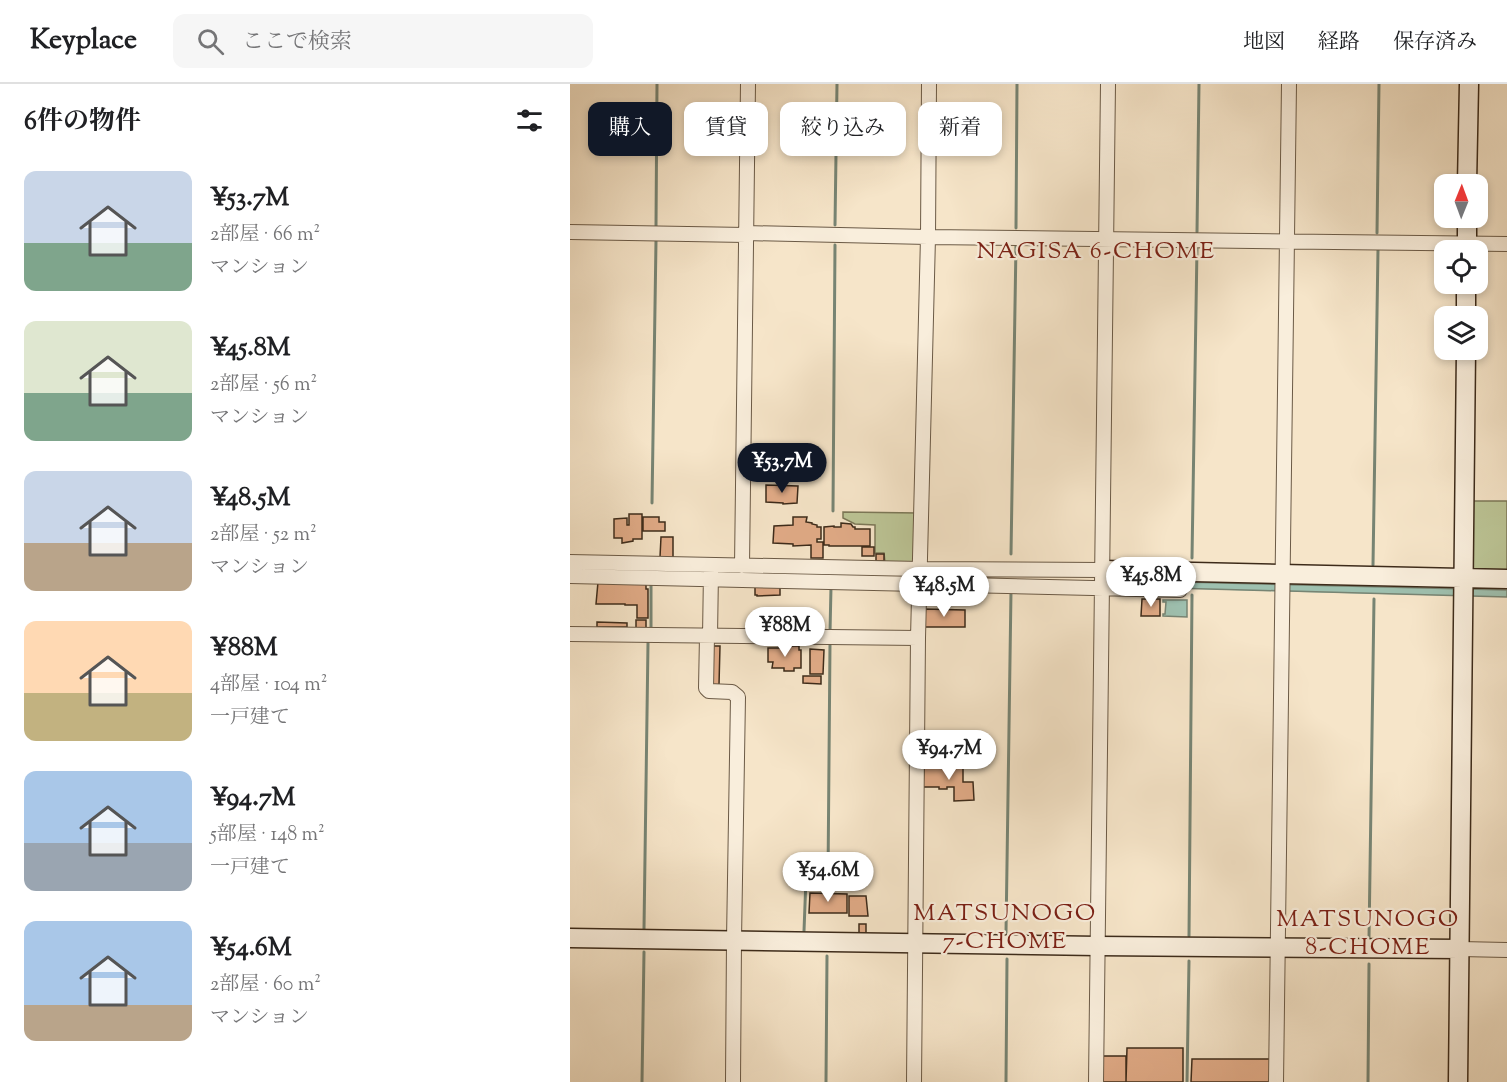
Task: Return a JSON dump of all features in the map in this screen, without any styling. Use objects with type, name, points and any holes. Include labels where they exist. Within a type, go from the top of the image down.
[{"type":"street","points":[[742,566],[747,84]]},
{"type":"street","points":[[914,1082],[918,638],[928,237],[929,84]]},
{"type":"street","points":[[1096,1082],[1108,84]]},
{"type":"street","points":[[1276,1082],[1289,84]]},
{"type":"street","points":[[1467,174],[1468,84]]},
{"type":"street","points":[[570,232],[1287,240],[1434,246]]},
{"type":"street","points":[[1488,245],[1507,244]]},
{"type":"street","points":[[1458,1082],[1466,360]]},
{"type":"street","points":[[570,562],[919,585],[1103,579],[1180,590]]},
{"type":"street","points":[[570,576],[711,572],[742,566],[920,569],[1103,579],[1463,587],[1507,579]]},
{"type":"street","points":[[711,572],[706,688],[709,691],[732,693],[738,697],[733,1082]]},
{"type":"street","points":[[570,634],[918,638]]},
{"type":"street","points":[[570,938],[1507,950]]},
{"type":"shaded area","points":[[1472,501],[1507,501],[1507,573],[1476,572],[1471,567]]},
{"type":"shaded area","points":[[843,512],[918,513],[914,563],[885,562],[884,553],[875,553],[875,525],[855,524],[843,518]]},
{"type":"shaded area","points":[[570,569],[1109,583],[1180,584],[1182,582],[1507,590],[1507,597],[1038,584]]},
{"type":"shaded area","points":[[1163,600],[1187,600],[1187,617],[1163,616],[1166,602]]},
{"type":"building","points":[[766,485],[798,486],[797,503],[766,502]]},
{"type":"building","points":[[629,514],[642,514],[642,539],[622,543],[622,538],[614,538],[614,519],[627,518],[627,525],[629,525]]},
{"type":"building","points":[[643,517],[659,517],[659,522],[665,522],[665,531],[643,531]]},
{"type":"building","points":[[793,517],[807,517],[806,522],[821,527],[821,539],[817,539],[817,542],[823,542],[823,558],[811,558],[811,545],[793,546],[793,544],[773,543],[774,526],[793,525]]},
{"type":"building","points":[[841,523],[851,524],[855,529],[870,529],[870,546],[824,545],[824,527],[841,527]]},
{"type":"building","points":[[661,537],[673,537],[673,558],[660,557]]},
{"type":"building","points":[[862,547],[874,547],[874,556],[862,556]]},
{"type":"building","points":[[876,554],[884,554],[884,561],[876,561]]},
{"type":"building","points":[[598,582],[646,584],[648,618],[637,618],[637,605],[596,604]]},
{"type":"building","points":[[755,585],[780,585],[780,595],[757,596]]},
{"type":"building","points":[[1142,599],[1160,599],[1160,616],[1141,616]]},
{"type":"building","points":[[924,609],[965,610],[965,627],[924,627]]},
{"type":"building","points":[[636,620],[646,620],[646,629],[636,629]]},
{"type":"building","points":[[597,622],[627,623],[627,627],[597,627]]},
{"type":"building","points":[[713,646],[720,646],[719,685],[713,685]]},
{"type":"building","points":[[786,646],[799,646],[801,668],[784,671],[784,668],[772,668],[773,662],[768,662],[768,648],[786,648]]},
{"type":"building","points":[[810,649],[824,650],[823,674],[810,674]]},
{"type":"building","points":[[803,676],[821,676],[821,684],[803,683]]},
{"type":"building","points":[[939,763],[951,763],[952,767],[963,767],[963,782],[973,782],[974,800],[954,801],[954,787],[939,789],[939,787],[923,787],[924,767],[939,767]]},
{"type":"building","points":[[810,893],[847,894],[847,913],[809,913]]},
{"type":"building","points":[[849,896],[866,896],[868,916],[849,916]]},
{"type":"building","points":[[859,924],[866,924],[866,933],[859,933]]},
{"type":"building","points":[[1127,1048],[1183,1048],[1183,1082],[1126,1082]]},
{"type":"building","points":[[1103,1056],[1126,1056],[1126,1082],[1102,1082]]},
{"type":"building","points":[[1192,1059],[1272,1059],[1272,1082],[1191,1082]]},
{"type":"waterway","points":[[656,226],[657,84]]},
{"type":"waterway","points":[[835,225],[837,84]]},
{"type":"waterway","points":[[1016,228],[1017,84]]},
{"type":"waterway","points":[[1197,232],[1199,84]]},
{"type":"waterway","points":[[1377,233],[1379,84]]},
{"type":"waterway","points":[[652,503],[656,241]]},
{"type":"waterway","points":[[1011,554],[1016,244]]},
{"type":"waterway","points":[[833,511],[835,245]]},
{"type":"waterway","points":[[1192,558],[1197,247]]},
{"type":"waterway","points":[[1373,565],[1378,250]]},
{"type":"waterway","points":[[651,583],[651,630]]},
{"type":"waterway","points":[[830,632],[831,587]]},
{"type":"waterway","points":[[1006,933],[1011,591]]},
{"type":"waterway","points":[[1189,936],[1192,595]]},
{"type":"waterway","points":[[1369,938],[1374,599]]},
{"type":"waterway","points":[[644,929],[648,643]]},
{"type":"waterway","points":[[804,931],[806,878],[828,878],[830,643]]},
{"type":"waterway","points":[[642,1082],[644,952]]},
{"type":"waterway","points":[[826,1082],[827,956]]},
{"type":"waterway","points":[[1006,1082],[1007,959]]},
{"type":"waterway","points":[[1187,1082],[1189,961]]},
{"type":"waterway","points":[[1368,1082],[1369,964]]},
{"type":"district","name":"NAGISA 6-CHOME","points":[[1096,252]]},
{"type":"district","name":"MATSUNOGO 7-CHOME","points":[[1005,928]]},
{"type":"district","name":"MATSUNOGO 8-CHOME","points":[[1368,934]]}]
